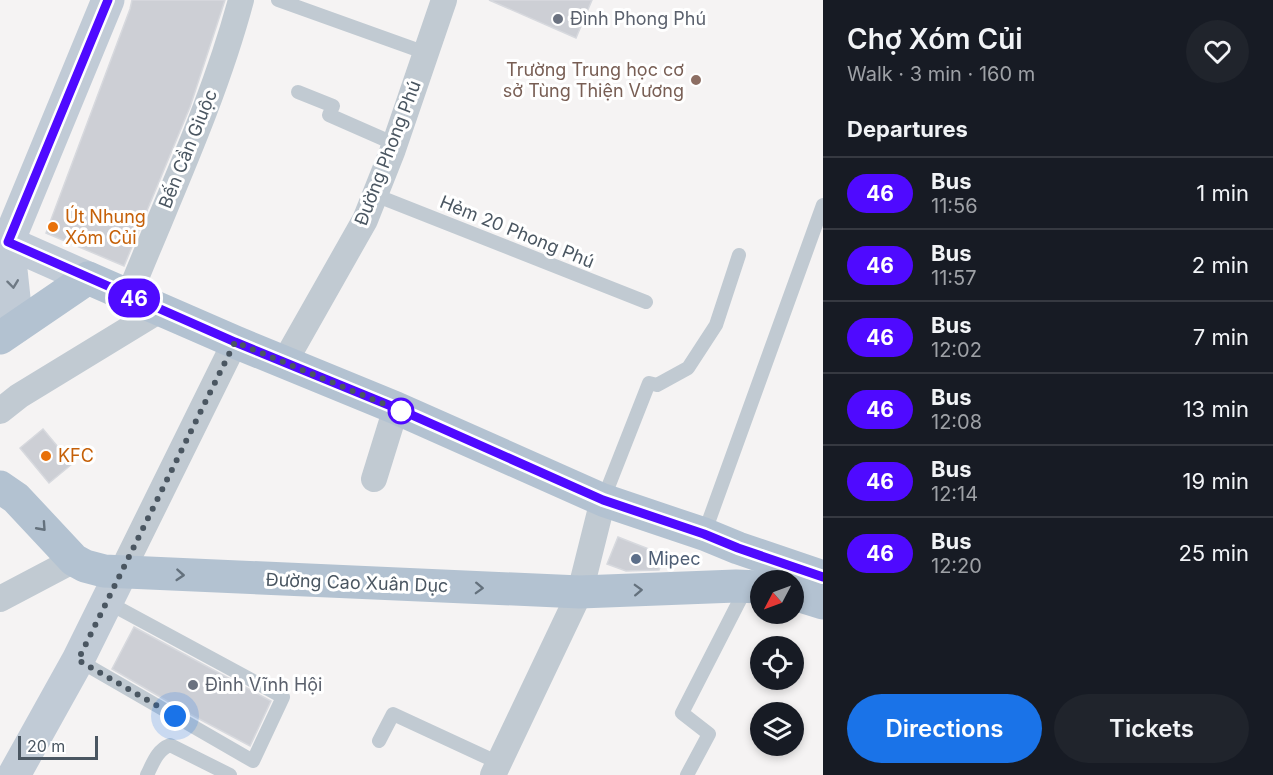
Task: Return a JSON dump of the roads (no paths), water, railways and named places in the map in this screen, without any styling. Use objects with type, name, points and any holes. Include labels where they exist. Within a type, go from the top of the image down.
[{"type":"main road","points":[[6,329],[4,241],[108,0]]},
{"type":"main road","points":[[4,241],[235,342],[396,408],[603,500],[823,577]]},
{"type":"main road","points":[[6,329],[88,278]]},
{"type":"main road","name":"Đường Cao Xuân Dục","points":[[0,487],[16,498],[74,560],[85,566],[104,571],[580,592],[750,586]]},
{"type":"main road","points":[[14,775],[78,660],[122,571]]},
{"type":"main road","points":[[804,597],[823,603]]},
{"type":"street","name":"Bến Cần Giuộc","points":[[129,295],[208,100],[231,37],[241,0]]},
{"type":"street","name":"Đường Phong Phú","points":[[285,363],[365,220],[395,144],[444,0]]},
{"type":"street","points":[[0,411],[19,396],[160,310]]},
{"type":"street","points":[[122,571],[235,342]]},
{"type":"street","points":[[374,479],[396,408]]},
{"type":"street","points":[[496,769],[580,592],[603,500]]},
{"type":"street","points":[[0,599],[74,560]]},
{"type":"lane","points":[[278,0],[426,52]]},
{"type":"lane","points":[[298,92],[333,106],[329,115],[395,144]]},
{"type":"lane","name":"Hẻm 20 Phong Phú","points":[[375,195],[646,302]]},
{"type":"lane","points":[[704,534],[823,205]]},
{"type":"lane","points":[[603,500],[649,383],[657,385],[688,368],[716,325],[739,255]]},
{"type":"lane","points":[[687,775],[709,734],[682,713],[750,593]]},
{"type":"lane","points":[[78,660],[253,760],[283,697],[107,602]]},
{"type":"lane","points":[[379,741],[393,714],[496,769]]},
{"type":"lane","points":[[147,775],[158,754],[170,745],[230,775]]},
{"type":"place","name":"Đình Phong Phú","points":[[558,19]]},
{"type":"place","name":"Trường Trung học cơ sở Tùng Thiện Vương","points":[[696,80]]},
{"type":"place","name":"Út Nhung Xóm Củi","points":[[53,227]]},
{"type":"place","name":"KFC","points":[[46,456]]},
{"type":"place","name":"Mipec","points":[[636,559]]},
{"type":"place","name":"Đình Vĩnh Hội","points":[[193,685]]}]
